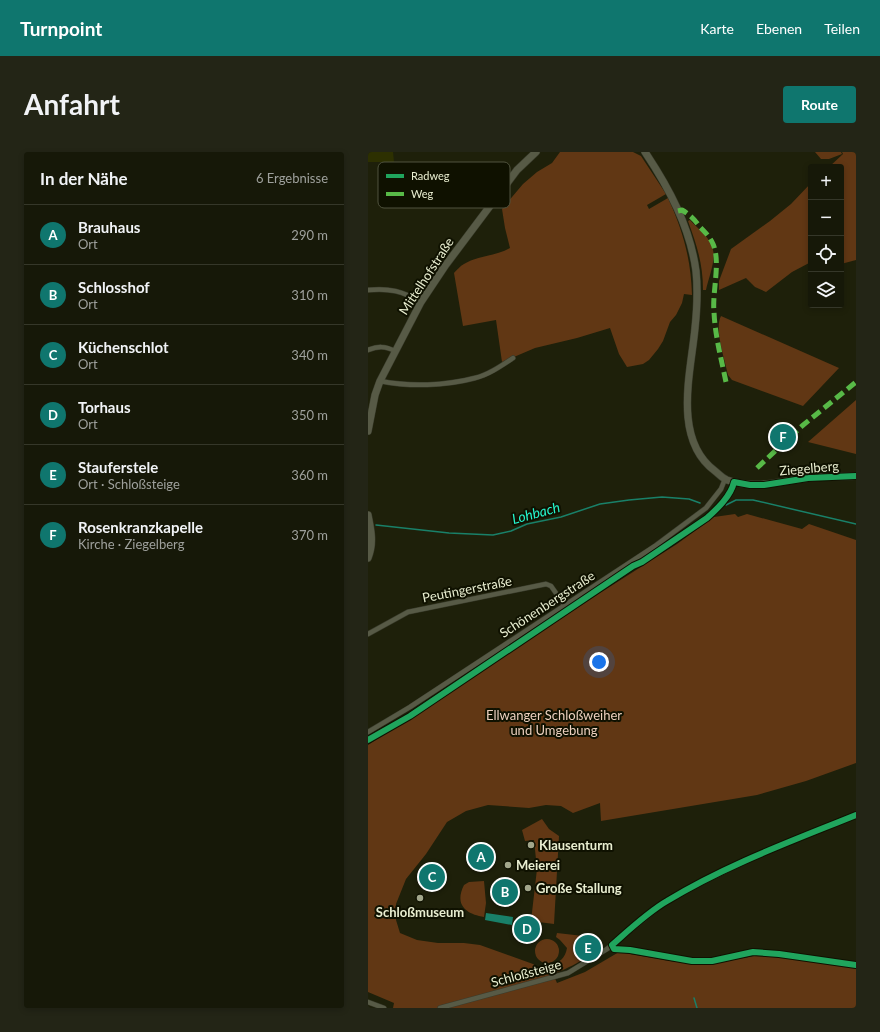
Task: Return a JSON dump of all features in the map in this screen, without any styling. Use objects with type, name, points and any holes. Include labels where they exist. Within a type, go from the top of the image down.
[{"type":"main road","name":"Mittelhofstraße","points":[[510,179],[517,170],[536,152]]},
{"type":"main road","points":[[645,152],[671,194],[682,221],[695,269],[697,305],[687,395],[692,435],[699,453],[708,466],[725,479]]},
{"type":"main road","name":"Mittelhofstraße","points":[[368,431],[372,393],[380,381],[394,351],[421,302],[488,208]]},
{"type":"main road","name":"Ziegelberg","points":[[725,479],[750,485],[764,485],[808,478],[856,476]]},
{"type":"main road","points":[[368,515],[372,540],[372,547],[368,558]]},
{"type":"street","points":[[368,290],[394,290],[421,302]]},
{"type":"street","points":[[368,350],[385,347],[394,351]]},
{"type":"street","points":[[380,381],[394,384],[415,384],[462,381],[476,378],[499,367],[513,358]]},
{"type":"street","name":"Schönenbergstraße","points":[[368,732],[410,707],[655,546],[706,508],[721,489],[725,479]]},
{"type":"street","name":"Peutingerstraße","points":[[368,634],[408,612],[546,584],[551,586],[565,606]]},
{"type":"street","name":"Schloßsteige","points":[[440,1008],[568,974],[607,949],[665,902],[695,885],[754,857],[856,815]]},
{"type":"street","points":[[368,1002],[384,1008]]},
{"type":"shaded area","points":[[368,152],[393,152],[394,162],[368,162]]},
{"type":"green space","points":[[560,152],[633,152],[641,156],[666,194],[647,205],[649,209],[668,198],[678,222],[688,257],[692,295],[684,294],[682,303],[676,315],[670,322],[663,341],[649,360],[643,364],[627,367],[619,354],[610,328],[535,348],[502,362],[496,320],[463,326],[454,273],[469,261],[499,253],[510,248],[502,209],[510,208],[510,199],[523,184],[537,172],[552,163]]},
{"type":"green space","points":[[815,152],[841,152],[842,154],[829,159],[821,159]]},
{"type":"green space","points":[[842,152],[856,152],[856,260],[844,263],[844,164],[832,164],[843,154]]},
{"type":"green space","points":[[808,186],[808,264],[792,272],[766,292],[755,287],[746,278],[719,290],[719,281],[731,249],[791,204]]},
{"type":"green space","points":[[690,220],[710,242],[714,254],[706,290],[703,290],[701,263],[688,221]]},
{"type":"green space","points":[[721,316],[839,368],[803,406],[732,380],[728,375],[719,336],[719,322]]},
{"type":"green space","points":[[856,400],[856,454],[808,442]]},
{"type":"green space","name":"Ellwanger Schloßweiher und Umgebung","points":[[735,514],[738,517],[747,514],[802,529],[809,524],[856,540],[856,763],[806,781],[757,795],[601,821],[600,803],[573,813],[561,806],[546,805],[529,808],[488,805],[466,811],[447,822],[426,854],[406,879],[396,904],[396,920],[400,933],[417,940],[438,943],[464,943],[480,945],[551,972],[550,967],[562,959],[567,948],[556,937],[557,933],[592,937],[600,940],[599,945],[589,955],[573,965],[553,974],[557,983],[585,972],[619,952],[676,962],[716,963],[754,956],[794,958],[856,967],[856,1008],[393,1008],[394,1003],[368,992],[368,745],[677,544],[714,517]]},
{"type":"green space","points":[[542,819],[549,829],[559,836],[554,924],[531,921],[537,869],[534,840],[525,841],[522,830]]},
{"type":"green space","points":[[484,881],[486,903],[484,917],[467,911],[461,903],[460,898],[464,885],[469,882]]},
{"type":"green space","points":[[547,939],[552,940],[558,946],[558,956],[552,962],[547,963],[542,962],[536,956],[535,951],[536,946],[542,940]]},
{"type":"water","points":[[486,913],[513,917],[512,925],[485,920]]},
{"type":"waterway","name":"Lohbach","points":[[376,525],[449,533],[493,535],[511,531],[527,524],[561,517],[600,504],[662,497],[689,499],[700,503]]},
{"type":"waterway","name":"Lohbach","points":[[726,505],[736,500],[753,500],[856,524]]},
{"type":"waterway","points":[[694,998],[697,1008]]},
{"type":"marked path","points":[[678,211],[682,210],[694,220],[710,239],[715,251],[715,321],[718,347],[726,382]]},
{"type":"marked path","points":[[757,468],[802,426],[856,382]]},
{"type":"cycle path","points":[[368,740],[410,716],[707,518],[727,497],[734,482],[750,485],[764,485],[808,478],[856,476]]},
{"type":"cycle path","points":[[856,815],[760,854],[689,888],[653,910],[612,945],[614,949],[630,950],[692,961],[712,961],[753,952],[779,954],[856,965]]},
{"type":"place","name":"Rosenkranzkapelle","points":[[783,437]]},
{"type":"place","name":"Klausenturm","points":[[531,845]]},
{"type":"place","name":"Brauhaus","points":[[481,857]]},
{"type":"place","name":"Meierei","points":[[508,865]]},
{"type":"place","name":"Küchenschlot","points":[[432,877]]},
{"type":"place","name":"Große Stallung","points":[[528,888]]},
{"type":"place","name":"Schlosshof","points":[[505,892]]},
{"type":"place","name":"Schloßmuseum","points":[[420,898]]},
{"type":"place","name":"Torhaus","points":[[527,929]]},
{"type":"place","name":"Stauferstele","points":[[588,948]]}]
